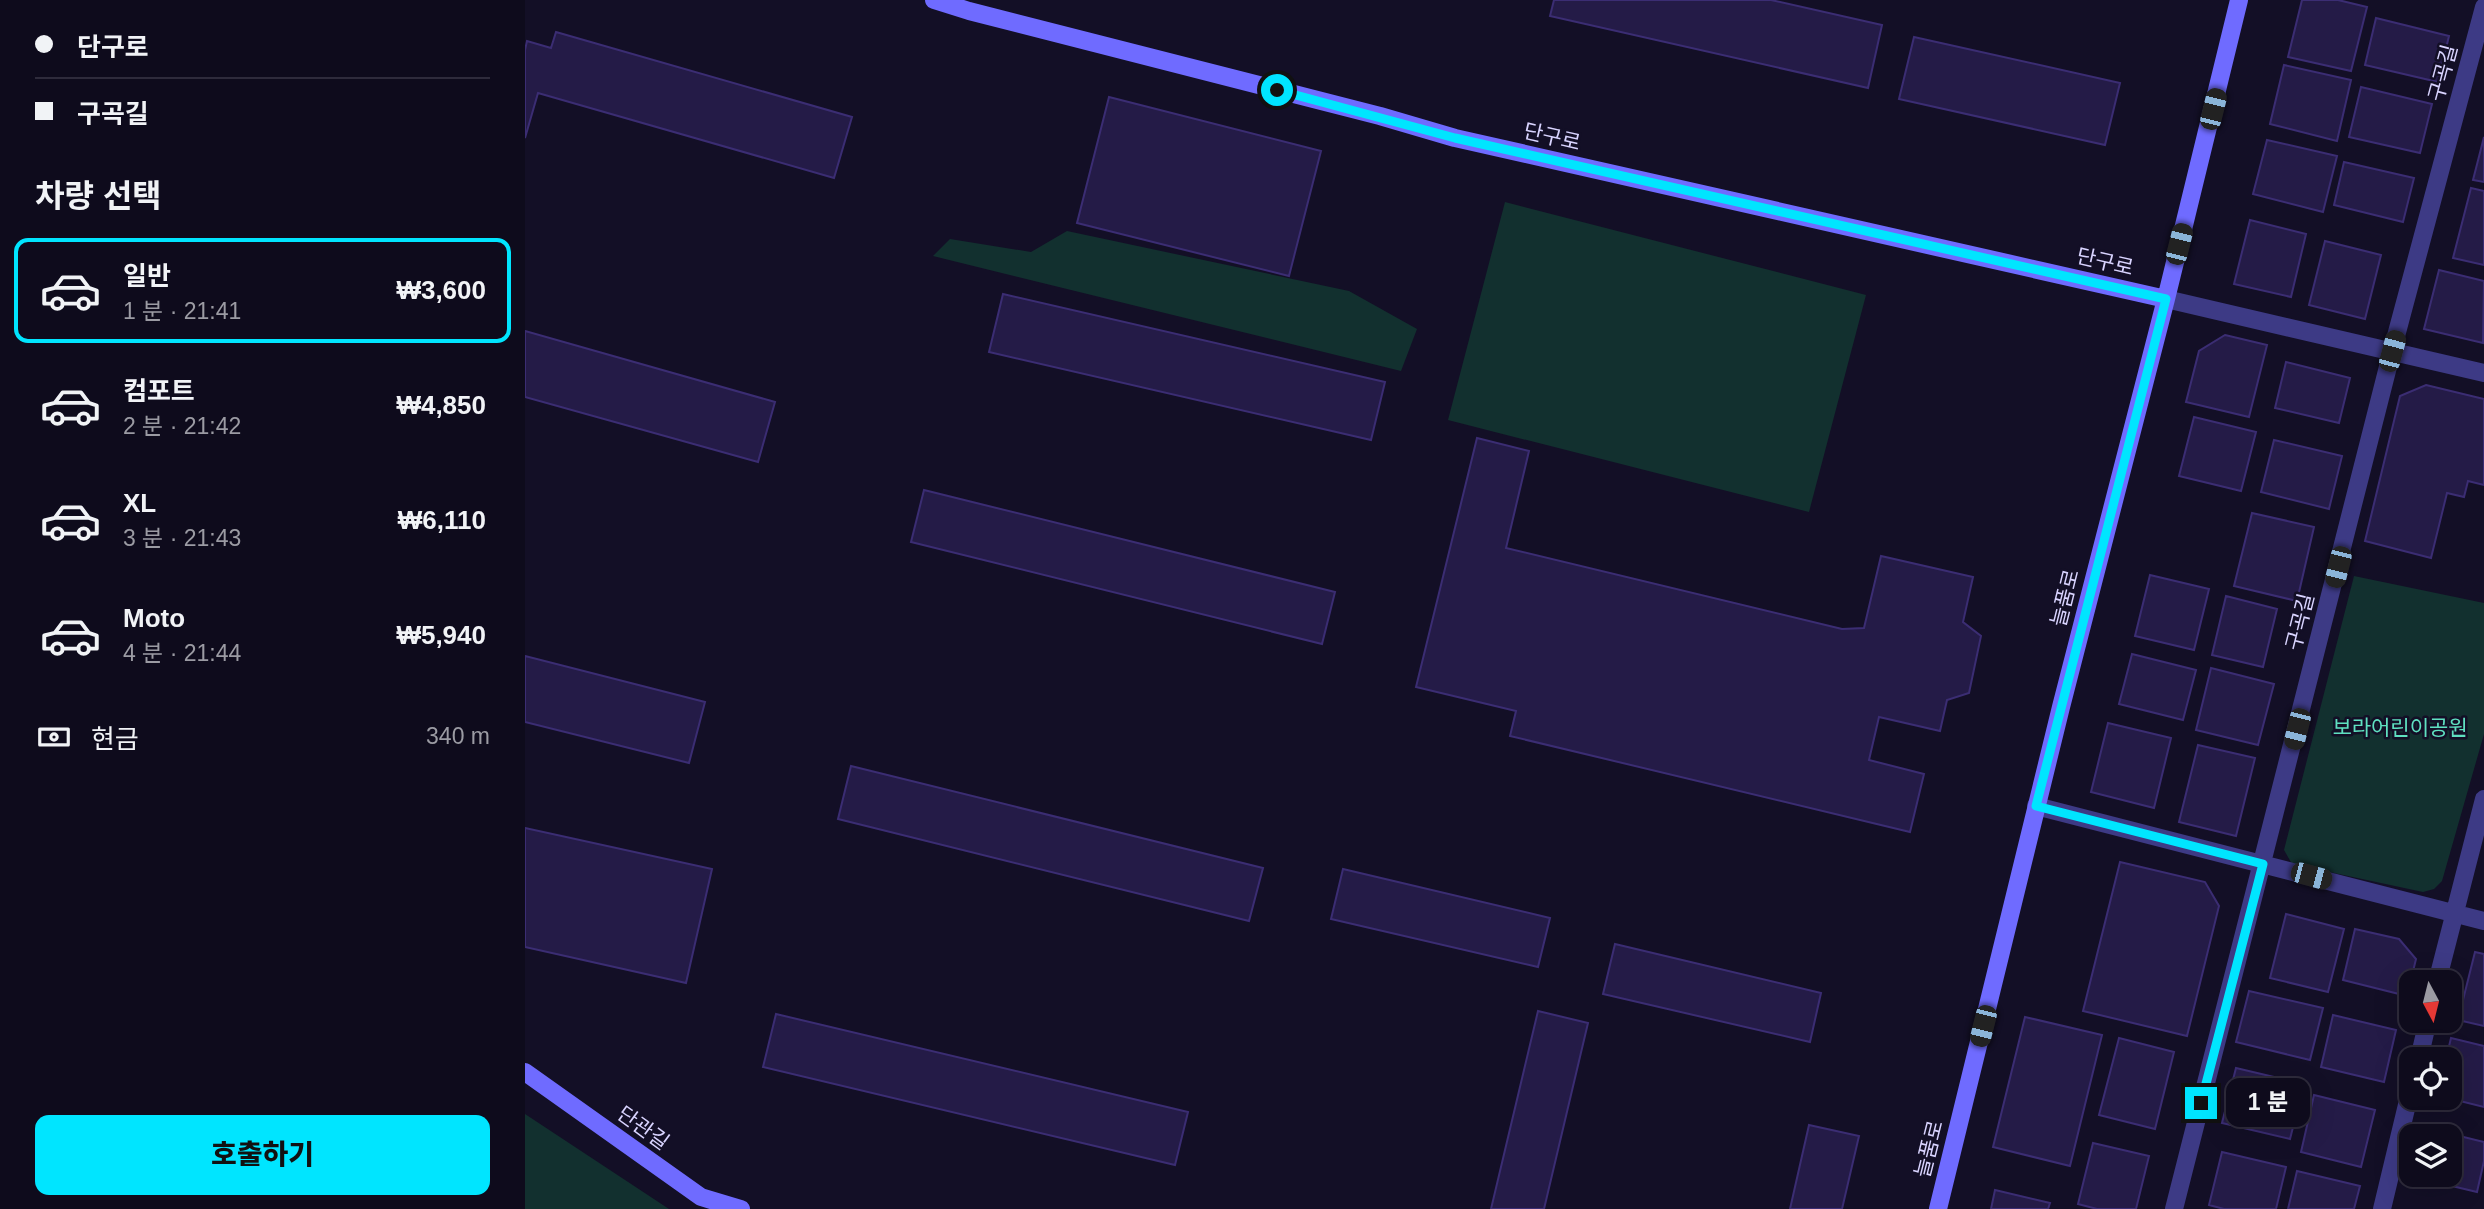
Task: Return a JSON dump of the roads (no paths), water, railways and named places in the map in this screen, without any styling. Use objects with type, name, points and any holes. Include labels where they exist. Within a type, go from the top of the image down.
[{"type":"street","name":"단구로","points":[[933,0],[1455,138],[2166,299]]},
{"type":"street","name":"늘품로","points":[[1938,1209],[2036,806],[2166,299],[2239,0]]},
{"type":"street","name":"구곡길","points":[[2174,1209],[2392,351],[2484,7]]},
{"type":"street","points":[[2166,299],[2484,373]]},
{"type":"street","points":[[2440,970],[2484,799]]},
{"type":"street","points":[[2036,806],[2484,921]]},
{"type":"street","name":"단관길","points":[[525,1072],[701,1197],[741,1209]]},
{"type":"street","points":[[2382,1209],[2406,1110]]},
{"type":"park label","name":"보라어린이공원","points":[[2400,728]]}]
